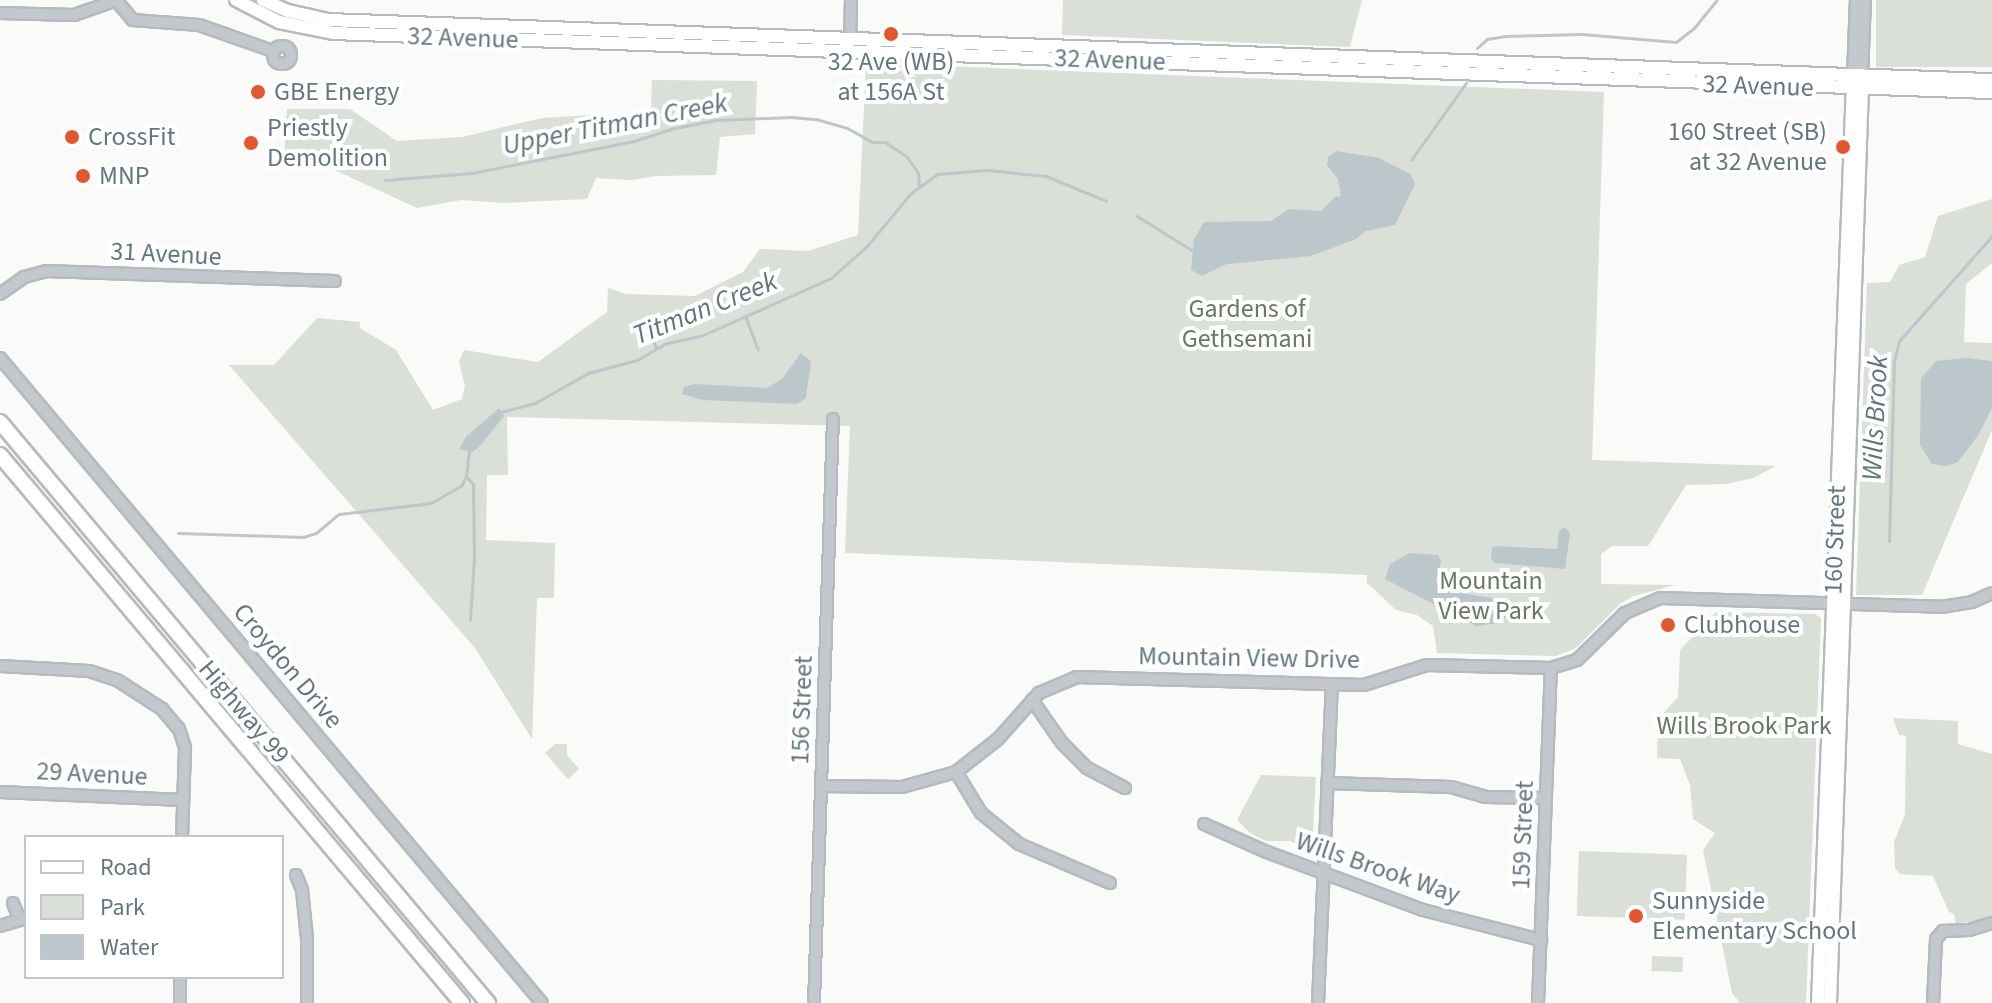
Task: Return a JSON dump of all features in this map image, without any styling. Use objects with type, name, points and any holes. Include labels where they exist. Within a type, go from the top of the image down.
[{"type":"highway","name":"Highway 99","points":[[0,422],[488,1003]]},
{"type":"highway","name":"Highway 99","points":[[0,455],[462,1003]]},
{"type":"main road","name":"32 Avenue","points":[[236,0],[266,18],[318,32],[538,40],[850,44]]},
{"type":"main road","name":"32 Avenue","points":[[263,0],[288,11],[328,20],[1992,92]]},
{"type":"main road","points":[[538,40],[543,34],[586,36],[598,30]]},
{"type":"main road","name":"32 Avenue","points":[[1857,84],[1992,80]]},
{"type":"main road","name":"160 Street","points":[[1830,1003],[1848,176],[1857,84]]},
{"type":"main road","name":"160 Street","points":[[1818,1003],[1855,333],[1859,232],[1857,84]]},
{"type":"main road","points":[[1848,176],[1853,192],[1854,224],[1859,232],[1850,274],[1845,281],[1850,286],[1850,317],[1855,333]]},
{"type":"street","points":[[0,13],[74,15],[116,0],[133,20],[199,25],[273,51]]},
{"type":"street","points":[[850,44],[851,0]]},
{"type":"street","points":[[1856,0],[1857,84]]},
{"type":"street","points":[[1857,84],[1865,0]]},
{"type":"street","name":"31 Avenue","points":[[0,294],[24,277],[46,271],[335,281]]},
{"type":"street","name":"Croydon Drive","points":[[0,358],[542,1003]]},
{"type":"street","name":"156 Street","points":[[814,1003],[833,419]]},
{"type":"street","name":"Mountain View Drive","points":[[821,786],[902,787],[956,772],[998,739],[1032,700],[1056,683],[1077,677],[1364,685],[1427,665],[1551,668],[1577,660],[1625,613],[1650,599],[1941,607],[1972,602],[1992,593]]},
{"type":"street","points":[[0,666],[89,671],[117,680],[162,709],[179,729],[186,756],[182,835]]},
{"type":"street","name":"159 Street","points":[[1538,1003],[1551,668]]},
{"type":"street","points":[[1318,1003],[1332,685]]},
{"type":"street","points":[[1032,700],[1062,743],[1087,768],[1125,788]]},
{"type":"street","points":[[956,772],[981,813],[1019,844],[1110,883]]},
{"type":"street","points":[[1327,783],[1451,787],[1486,797],[1545,798]]},
{"type":"street","name":"29 Avenue","points":[[0,792],[183,800]]},
{"type":"street","name":"Wills Brook Way","points":[[1204,824],[1423,910],[1541,940]]},
{"type":"street","points":[[296,875],[302,890],[307,938],[307,1003]]},
{"type":"street","points":[[0,926],[23,919],[13,903]]},
{"type":"street","points":[[1933,1003],[1934,942],[1943,931],[1969,930],[1992,923]]},
{"type":"street","points":[[180,979],[180,1003]]},
{"type":"green space","points":[[1063,0],[1362,0],[1350,47],[1062,35]]},
{"type":"green space","points":[[1876,0],[1992,0],[1992,67],[1876,67]]},
{"type":"green space","name":"Gardens of Gethsemani","points":[[866,63],[1604,92],[1592,460],[1776,466],[1753,478],[1726,484],[1686,485],[1648,546],[1612,546],[1601,554],[1601,584],[1675,585],[1634,596],[1621,603],[1576,648],[1556,656],[1437,653],[1433,626],[1417,615],[1396,610],[1367,583],[1367,575],[845,553],[850,426],[507,417],[508,475],[487,475],[486,540],[555,543],[554,598],[537,598],[532,739],[475,648],[229,365],[274,365],[317,318],[360,322],[360,328],[396,350],[433,410],[462,399],[465,386],[459,362],[464,350],[538,362],[607,312],[608,288],[626,294],[695,296],[743,272],[760,249],[808,251],[858,235]]},
{"type":"green space","points":[[652,80],[757,81],[755,134],[720,137],[716,175],[656,176],[632,180],[596,178],[587,199],[503,203],[461,200],[417,208],[315,161],[284,159],[287,109],[350,109],[397,141],[462,137],[542,118],[591,115],[590,138],[650,132]]},
{"type":"green space","points":[[1992,199],[1992,263],[1966,284],[1964,342],[1992,343],[1992,430],[1922,595],[1856,595],[1867,283],[1890,282],[1899,265],[1925,257],[1938,216]]},
{"type":"green space","name":"Wills Brook Park","points":[[1716,612],[1815,614],[1821,618],[1806,1003],[1740,1003],[1732,993],[1703,850],[1715,833],[1693,819],[1690,785],[1680,759],[1657,758],[1658,719],[1678,697],[1680,650]]},
{"type":"green space","points":[[1893,718],[1958,721],[1958,744],[1992,754],[1992,916],[1956,924],[1954,914],[1949,912],[1933,876],[1900,874],[1895,868],[1894,842],[1905,814],[1906,736],[1899,735]]},
{"type":"green space","points":[[555,744],[567,744],[567,755],[579,769],[568,779],[545,753]]},
{"type":"green space","points":[[1261,775],[1316,777],[1312,851],[1290,841],[1266,841],[1250,833],[1237,820]]},
{"type":"green space","points":[[1579,851],[1687,855],[1685,920],[1577,916]]},
{"type":"green space","points":[[1652,956],[1683,957],[1682,972],[1651,971]]},
{"type":"water","points":[[1336,151],[1379,158],[1410,174],[1415,184],[1395,225],[1366,231],[1356,239],[1311,256],[1227,264],[1202,276],[1191,270],[1194,239],[1204,222],[1271,221],[1289,209],[1321,211],[1335,197],[1341,196],[1338,179],[1327,165],[1328,157]]},
{"type":"water","points":[[801,353],[811,361],[806,398],[797,404],[703,400],[682,394],[684,387],[694,384],[767,388],[782,379]]},
{"type":"water","points":[[1966,358],[1992,361],[1992,408],[1979,434],[1958,462],[1946,466],[1932,464],[1920,445],[1921,378],[1936,361]]},
{"type":"water","points":[[499,408],[504,416],[479,447],[472,452],[459,449],[466,437]]},
{"type":"water","points":[[1565,527],[1570,533],[1565,569],[1494,563],[1491,559],[1492,548],[1496,546],[1557,549],[1559,531]]},
{"type":"water","points":[[1410,553],[1438,555],[1441,561],[1436,581],[1441,590],[1499,599],[1506,606],[1506,617],[1499,623],[1476,626],[1385,579],[1390,564]]},
{"type":"waterway","name":"Titman Creek","points":[[1477,48],[1487,39],[1506,36],[1582,34],[1676,42],[1694,28],[1717,0]]},
{"type":"waterway","name":"Titman Creek","points":[[1411,160],[1466,83]]},
{"type":"waterway","name":"Upper Titman Creek","points":[[385,180],[472,173],[634,141],[670,129],[716,120],[791,117],[816,119],[847,128],[872,142],[885,142],[907,157],[918,173],[919,187]]},
{"type":"waterway","name":"Titman Creek","points":[[501,412],[535,403],[588,373],[637,360],[667,343],[701,336],[831,278],[867,246],[911,193],[937,174],[987,170],[1046,176],[1106,201]]},
{"type":"waterway","points":[[1137,216],[1193,251]]},
{"type":"waterway","name":"Wills Brook","points":[[1889,541],[1894,361],[1899,341],[1992,236]]},
{"type":"waterway","points":[[745,316],[758,350]]},
{"type":"waterway","points":[[646,322],[656,348]]},
{"type":"waterway","name":"Titman Creek","points":[[469,451],[466,476],[473,484],[474,558],[470,620]]},
{"type":"waterway","points":[[178,533],[303,537],[316,533],[339,514],[431,503],[461,486],[466,476]]},
{"type":"place","name":"32 Ave (WB) at 156A St","points":[[891,34]]},
{"type":"place","name":"GBE Energy","points":[[258,92]]},
{"type":"place","name":"CrossFit","points":[[72,137]]},
{"type":"place","name":"Priestly Demolition","points":[[251,143]]},
{"type":"place","name":"160 Street (SB) at 32 Avenue","points":[[1843,147]]},
{"type":"place","name":"MNP","points":[[83,176]]},
{"type":"place","name":"Clubhouse","points":[[1668,625]]},
{"type":"place","name":"Sunnyside Elementary School","points":[[1636,916]]},
{"type":"park label","name":"Mountain View Park","points":[[1491,596]]}]
